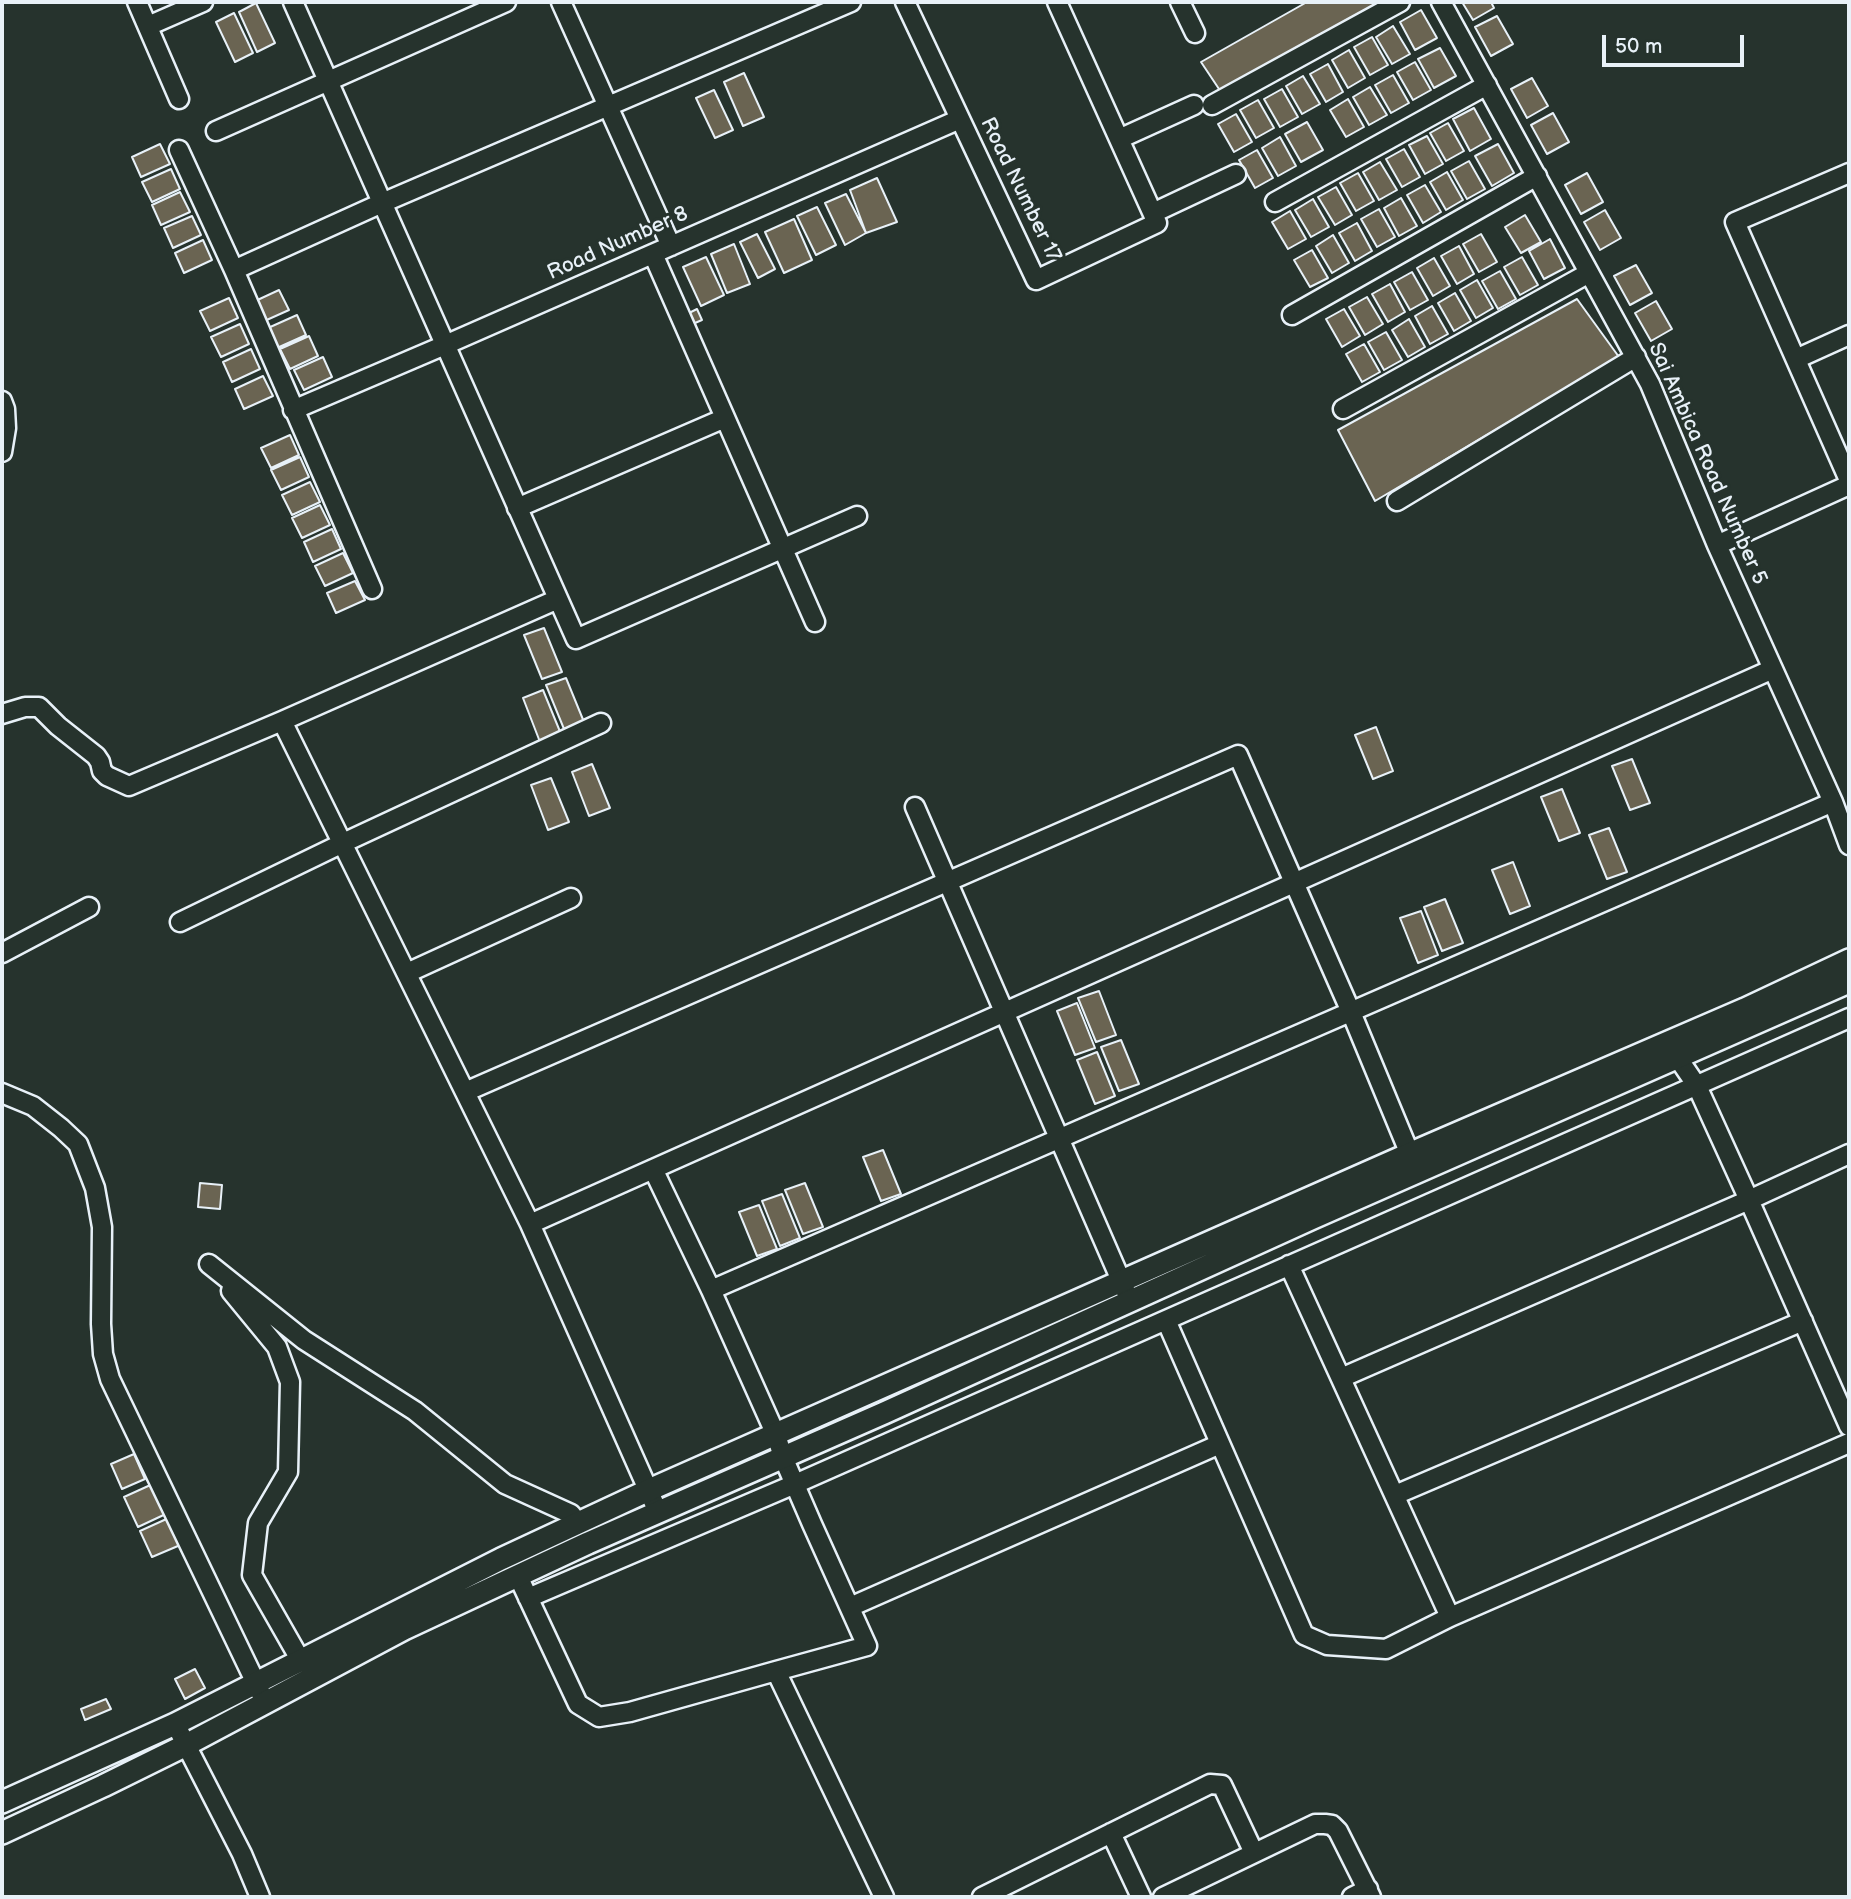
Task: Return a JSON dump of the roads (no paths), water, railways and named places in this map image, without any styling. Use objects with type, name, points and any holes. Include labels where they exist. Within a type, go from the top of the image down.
[{"type":"street","points":[[137,2],[180,99]]},
{"type":"street","points":[[148,26],[203,2]]},
{"type":"street","points":[[293,2],[576,639],[857,516]]},
{"type":"street","points":[[216,131],[506,2]]},
{"type":"street","points":[[561,2],[671,246]]},
{"type":"street","points":[[234,270],[850,2]]},
{"type":"street","name":"Road Number 17","points":[[905,2],[1036,280],[1155,218]]},
{"type":"street","points":[[1057,2],[1155,218],[1236,174]]},
{"type":"street","points":[[1180,2],[1195,33]]},
{"type":"street","points":[[1119,139],[1203,105],[1400,2]]},
{"type":"street","name":"Sai Ambica Road Number 5","points":[[1441,2],[1650,384],[1717,545],[1833,802],[1849,845]]},
{"type":"street","points":[[1275,202],[1486,85]]},
{"type":"street","name":"Road Number 8","points":[[293,410],[960,119]]},
{"type":"street","points":[[179,150],[372,589]]},
{"type":"street","points":[[1849,173],[1735,222],[1849,480]]},
{"type":"street","points":[[1292,315],[1536,176]]},
{"type":"street","points":[[653,254],[815,622]]},
{"type":"street","points":[[1343,410],[1589,273]]},
{"type":"street","points":[[1796,359],[1849,335]]},
{"type":"street","points":[[1396,501],[1636,357]]},
{"type":"street","points":[[2,401],[6,428],[2,452]]},
{"type":"street","points":[[517,508],[725,418]]},
{"type":"street","points":[[1717,545],[1849,485]]},
{"type":"street","points":[[2,714],[26,707],[39,707],[96,756],[107,776],[129,786],[558,599]]},
{"type":"street","points":[[530,1224],[1773,669]]},
{"type":"street","points":[[282,721],[530,1224],[658,1512]]},
{"type":"street","points":[[180,922],[601,723]]},
{"type":"street","points":[[465,1092],[1238,755],[1351,1012],[1413,1163]]},
{"type":"street","points":[[711,1290],[1833,802]]},
{"type":"street","points":[[915,807],[1126,1292]]},
{"type":"street","points":[[407,973],[571,898]]},
{"type":"street","points":[[2,953],[89,907]]},
{"type":"street","points":[[1673,1050],[1745,1009],[1849,960]]},
{"type":"street","points":[[2,1802],[175,1724],[261,1693],[404,1629],[588,1543],[783,1457],[1126,1292],[1413,1163],[1673,1050],[1849,982]]},
{"type":"street","points":[[528,1598],[795,1484],[1849,1018]]},
{"type":"street","points":[[1673,1050],[1697,1086],[1849,1426]]},
{"type":"street","points":[[2,1093],[33,1106],[78,1144],[95,1188],[102,1227],[101,1324],[103,1354],[110,1379],[261,1693]]},
{"type":"street","points":[[1341,1378],[1849,1154]]},
{"type":"street","points":[[518,1576],[578,1704],[599,1717],[630,1712],[867,1646],[783,1457],[776,1435],[653,1168]]},
{"type":"street","points":[[301,1661],[252,1575],[258,1523],[288,1472],[290,1382],[277,1347],[209,1264],[304,1340],[415,1411],[505,1484],[571,1514],[588,1543]]},
{"type":"street","points":[[1289,1265],[1450,1617]]},
{"type":"street","points":[[2,1833],[186,1745],[261,1693],[301,1661],[501,1559],[776,1435],[1126,1292]]},
{"type":"street","points":[[1166,1320],[1304,1635],[1327,1645],[1386,1649],[1450,1617],[1849,1443]]},
{"type":"street","points":[[1395,1494],[1803,1321]]},
{"type":"street","points":[[850,1607],[1220,1444]]},
{"type":"street","points":[[776,1671],[884,1897]]},
{"type":"street","points":[[175,1724],[242,1854],[260,1897]]},
{"type":"street","points":[[982,1897],[1210,1784],[1222,1786],[1254,1853]]},
{"type":"street","points":[[1163,1897],[1315,1824],[1332,1825],[1338,1831],[1364,1895]]},
{"type":"street","points":[[1111,1833],[1140,1897]]}]
